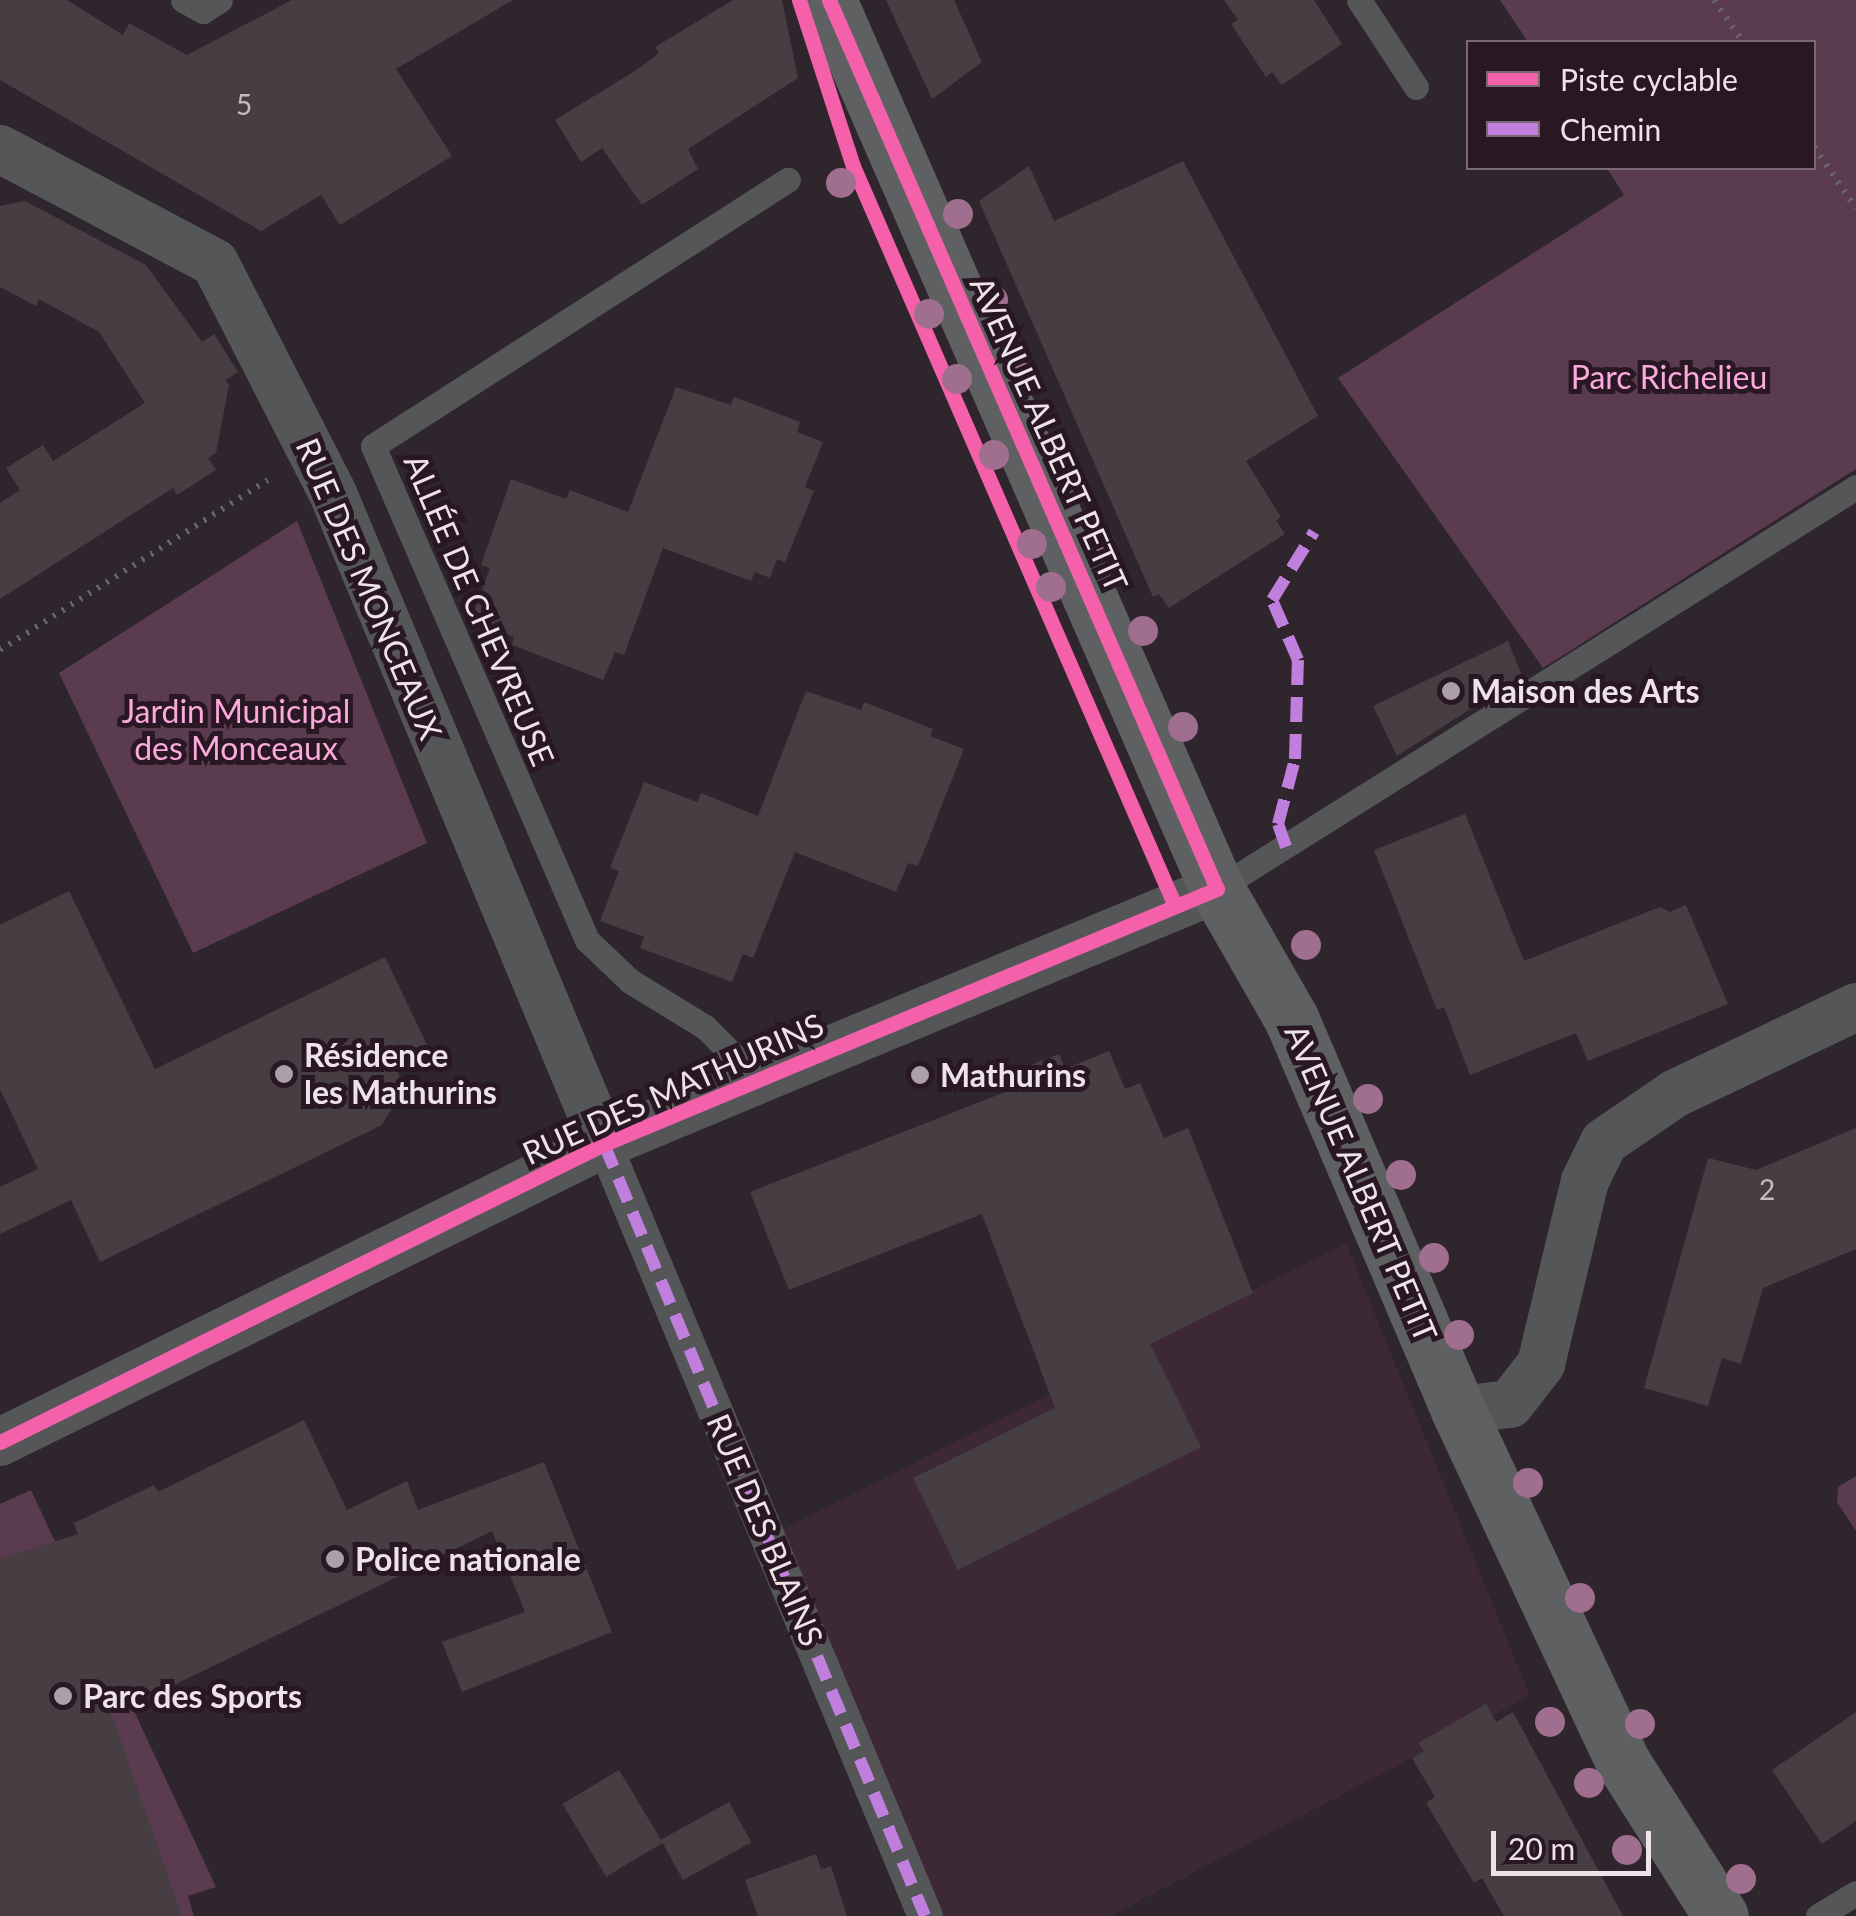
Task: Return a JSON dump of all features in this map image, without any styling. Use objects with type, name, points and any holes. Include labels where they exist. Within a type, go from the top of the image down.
[{"type":"main road","name":"AVENUE ALBERT PETIT","points":[[829,0],[1217,889],[1280,994],[1458,1410],[1624,1764],[1721,1916]]},
{"type":"street","name":"RUE DES MONCEAUX","points":[[0,149],[215,264],[334,496],[604,1144]]},
{"type":"street","name":"RUE DES MATHURINS","points":[[0,1442],[604,1144],[1217,889]]},
{"type":"street","points":[[1458,1410],[1510,1404],[1540,1364],[1585,1181],[1604,1142],[1674,1094],[1856,1007]]},
{"type":"street","name":"RUE DES BLAINS","points":[[604,1144],[925,1916]]},
{"type":"lane","points":[[182,0],[204,11],[220,0]]},
{"type":"lane","points":[[1359,0],[1416,87]]},
{"type":"lane","name":"ALLÉE DE CHEVREUSE","points":[[747,1085],[733,1056],[705,1027],[630,981],[587,940],[373,446],[788,180]]},
{"type":"lane","points":[[1217,889],[1856,486]]},
{"type":"lane","points":[[1818,1916],[1856,1893]]},
{"type":"path","points":[[1714,0],[1742,40]]},
{"type":"path","points":[[1816,149],[1856,208]]},
{"type":"path","points":[[0,650],[312,453]]},
{"type":"shaded area","points":[[1346,1243],[1530,1696],[1111,1916],[943,1916],[782,1530]]},
{"type":"green space","name":"Parc Richelieu","points":[[1500,0],[1856,0],[1856,469],[1543,668],[1338,378],[1624,195],[1608,170],[1816,170],[1816,40],[1527,40]]},
{"type":"green space","name":"Jardin Municipal des Monceaux","points":[[297,521],[427,843],[193,953],[59,673]]},
{"type":"green space","points":[[1856,1476],[1856,1531],[1837,1502],[1838,1487]]},
{"type":"green space","name":"Parc des Sports","points":[[31,1490],[216,1887],[188,1896],[194,1916],[0,1916],[0,1504]]},
{"type":"building","points":[[0,0],[67,0],[123,35],[129,23],[187,55],[292,0],[513,0],[396,69],[452,156],[340,225],[321,195],[261,231],[0,80]]},
{"type":"building","points":[[733,0],[782,0],[798,78],[688,149],[698,169],[642,205],[602,148],[581,162],[555,120],[635,71],[659,53],[655,47]]},
{"type":"building","points":[[886,0],[954,0],[982,62],[932,99]]},
{"type":"building","points":[[1224,0],[1314,0],[1342,44],[1282,85],[1272,72],[1266,77],[1231,24],[1238,20]]},
{"type":"building","points":[[1183,161],[1318,416],[1246,461],[1281,517],[1276,520],[1285,534],[1169,608],[1159,594],[1153,597],[979,201],[1029,166],[1054,221]]},
{"type":"building","points":[[25,201],[146,265],[202,342],[214,334],[238,372],[226,380],[229,385],[216,453],[208,458],[216,470],[177,495],[173,488],[0,599],[0,503],[20,490],[6,468],[43,445],[53,461],[145,403],[99,332],[39,299],[36,306],[0,287],[0,206]]},
{"type":"building","points":[[676,387],[731,405],[734,397],[800,422],[797,432],[823,442],[805,487],[814,491],[785,562],[777,559],[770,578],[755,572],[751,581],[663,548],[624,655],[615,652],[603,680],[512,645],[514,637],[471,620],[490,568],[481,565],[511,479],[566,499],[570,490],[628,512]]},
{"type":"building","name":"Maison des Arts","points":[[1508,641],[1522,676],[1397,756],[1373,706]]},
{"type":"building","points":[[806,691],[861,710],[864,702],[933,729],[930,736],[964,749],[918,866],[908,863],[896,892],[795,852],[753,958],[743,954],[732,982],[640,948],[644,937],[600,921],[619,871],[610,868],[644,782],[697,802],[701,793],[758,816]]},
{"type":"building","points":[[1465,814],[1524,961],[1660,907],[1670,912],[1686,905],[1728,1004],[1588,1061],[1576,1033],[1470,1075],[1444,1007],[1437,1010],[1374,850]]},
{"type":"building","name":"Résidence les Mathurins","points":[[69,891],[155,1069],[385,957],[431,1053],[397,1070],[404,1088],[382,1125],[100,1262],[71,1200],[0,1234],[0,1187],[38,1169],[0,1089],[0,925]]},
{"type":"building","points":[[1109,1051],[1125,1089],[1140,1083],[1164,1138],[1188,1128],[1253,1293],[1150,1344],[1201,1447],[958,1570],[913,1478],[1055,1408],[982,1214],[789,1290],[750,1192],[1018,1087],[1013,1072],[1059,1054],[1065,1069]]},
{"type":"building","points":[[1856,1128],[1856,1249],[1763,1288],[1741,1364],[1722,1358],[1708,1406],[1644,1388],[1708,1158],[1756,1170]]},
{"type":"building","points":[[304,1420],[347,1510],[407,1481],[418,1510],[544,1462],[612,1632],[462,1692],[442,1642],[525,1612],[492,1531],[112,1715],[182,1916],[0,1916],[0,1559],[78,1534],[74,1523],[154,1485],[158,1492]]},
{"type":"building","points":[[1486,1704],[1496,1722],[1513,1712],[1623,1916],[1504,1916],[1482,1878],[1474,1883],[1426,1803],[1435,1797],[1412,1758],[1424,1751],[1418,1743]]},
{"type":"building","points":[[1856,1712],[1856,1821],[1822,1844],[1772,1770]]},
{"type":"building","points":[[619,1770],[663,1843],[606,1877],[562,1804]]},
{"type":"building","points":[[729,1802],[751,1842],[683,1880],[661,1840]]},
{"type":"building","points":[[816,1854],[821,1869],[831,1866],[847,1916],[758,1916],[745,1880]]},
{"type":"marked path","points":[[1286,847],[1278,824],[1295,759],[1298,660],[1272,600],[1314,532]]},
{"type":"marked path","points":[[604,1144],[925,1916]]},
{"type":"cycle path","points":[[799,0],[853,166],[1175,906]]},
{"type":"cycle path","points":[[0,1442],[604,1144],[1217,889],[829,0]]},
{"type":"place","name":"Maison des Arts","points":[[1451,691]]},
{"type":"place","name":"Résidence les Mathurins","points":[[284,1074]]},
{"type":"place","name":"Mathurins","points":[[920,1075]]},
{"type":"place","name":"Police nationale","points":[[335,1559]]},
{"type":"place","name":"Parc des Sports","points":[[63,1696]]}]
